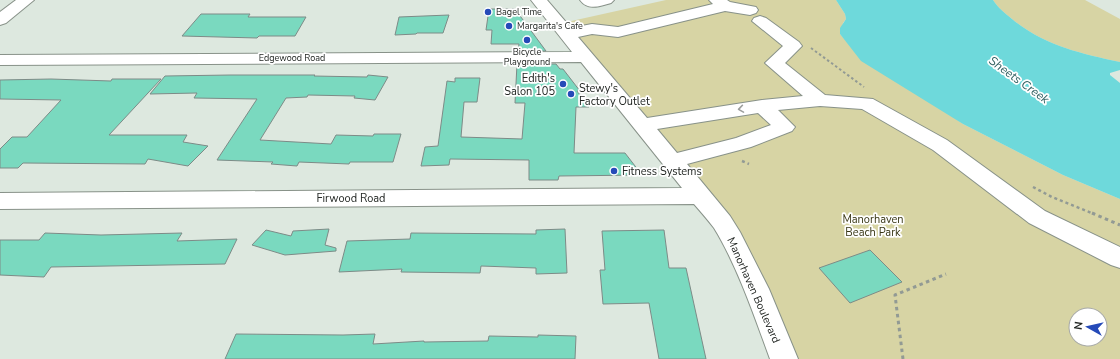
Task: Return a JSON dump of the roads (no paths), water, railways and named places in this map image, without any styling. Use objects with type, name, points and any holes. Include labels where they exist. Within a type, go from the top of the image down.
[{"type":"street","points":[[0,20],[26,0]]},
{"type":"street","name":"Manorhaven Boulevard","points":[[539,0],[722,222],[740,254],[775,332],[784,359]]},
{"type":"street","points":[[588,0],[591,3],[606,0]]},
{"type":"street","points":[[567,34],[592,29],[618,32],[721,3],[755,15],[793,46],[774,63],[820,100]]},
{"type":"street","name":"Edgewood Road","points":[[0,60],[585,57]]},
{"type":"street","points":[[642,125],[762,106],[820,100],[866,103],[940,145],[1037,217],[1120,258]]},
{"type":"street","points":[[673,161],[706,151],[744,144],[785,127],[762,106]]},
{"type":"street","name":"Firwood Road","points":[[0,201],[702,196]]},
{"type":"water","name":"Sheets Creek","points":[[836,0],[993,0],[999,8],[1012,19],[1037,36],[1077,52],[1120,62],[1120,70],[1110,73],[1110,75],[1120,83],[1120,199],[1063,175],[963,124],[861,61],[840,34],[840,28],[846,19],[845,14]]},
{"type":"place","name":"Bagel Time","points":[[488,12]]},
{"type":"place","name":"Margarita's Cafe","points":[[509,26]]},
{"type":"place","name":"Bicycle Playground","points":[[527,40]]},
{"type":"place","name":"Edith's Salon 105","points":[[563,84]]},
{"type":"place","name":"Stewy's Factory Outlet","points":[[571,94]]},
{"type":"place","name":"Fitness Systems","points":[[614,171]]},
{"type":"park label","name":"Manorhaven Beach Park","points":[[873,225]]}]
